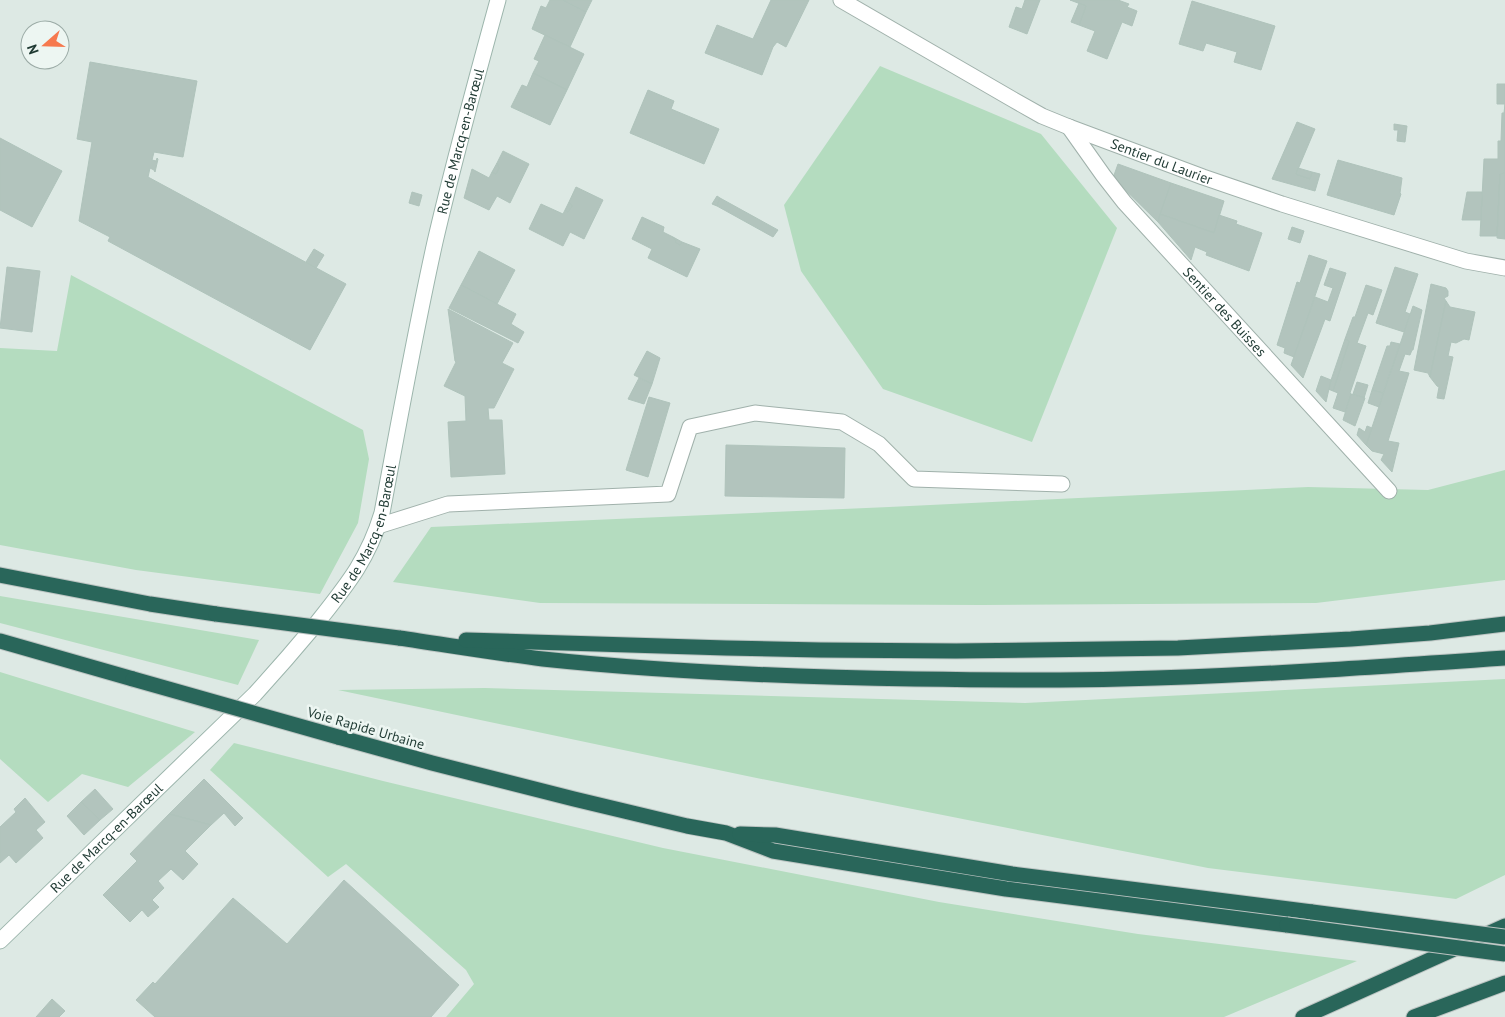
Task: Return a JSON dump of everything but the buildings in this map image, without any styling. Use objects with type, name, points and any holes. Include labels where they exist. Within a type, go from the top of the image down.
[{"type":"highway","points":[[0,575],[150,604],[509,654],[574,661],[742,673],[869,678],[1122,679],[1505,658]]},
{"type":"highway","points":[[399,638],[745,649],[956,651],[1178,648],[1351,639],[1430,633],[1505,624]]},
{"type":"highway","name":"Voie Rapide Urbaine","points":[[0,641],[432,763],[574,799],[726,834]]},
{"type":"highway","points":[[726,834],[775,835],[1012,874],[1505,937]]},
{"type":"highway","points":[[726,834],[773,851],[996,888],[1505,954]]},
{"type":"highway","points":[[1303,1017],[1505,926]]},
{"type":"highway","points":[[1414,1017],[1505,983]]},
{"type":"street","name":"Rue de Marcq-en-Barœul","points":[[0,941],[230,719],[281,666],[352,578],[366,555],[382,513],[418,321],[435,243],[462,132],[498,0]]},
{"type":"street","name":"Sentier du Laurier","points":[[841,0],[1042,116],[1069,128],[1282,204],[1458,259],[1505,268]]},
{"type":"street","name":"Sentier des Buisses","points":[[1069,128],[1124,202],[1389,491]]},
{"type":"street","points":[[378,526],[448,504],[668,494],[690,427],[755,413],[842,422],[879,444],[914,479],[1062,484]]},
{"type":"green space","points":[[880,66],[1041,134],[1117,228],[1032,442],[883,389],[801,271],[784,205]]},
{"type":"green space","points":[[71,275],[363,430],[369,459],[358,523],[320,594],[136,570],[0,545],[0,348],[57,351]]},
{"type":"green space","points":[[1505,470],[1505,580],[1316,603],[982,605],[540,603],[393,582],[431,527],[1308,487],[1428,490]]},
{"type":"green space","points":[[0,596],[259,640],[238,685],[0,623]]},
{"type":"green space","points":[[0,672],[195,732],[128,787],[82,774],[48,802],[0,759]]},
{"type":"green space","points":[[1505,679],[1505,875],[1456,899],[1208,868],[747,776],[338,690],[485,688],[1025,703]]},
{"type":"green space","points":[[234,743],[663,848],[939,902],[1138,934],[1357,961],[1224,1017],[446,1017],[474,984],[466,970],[346,864],[328,877],[210,770]]}]
